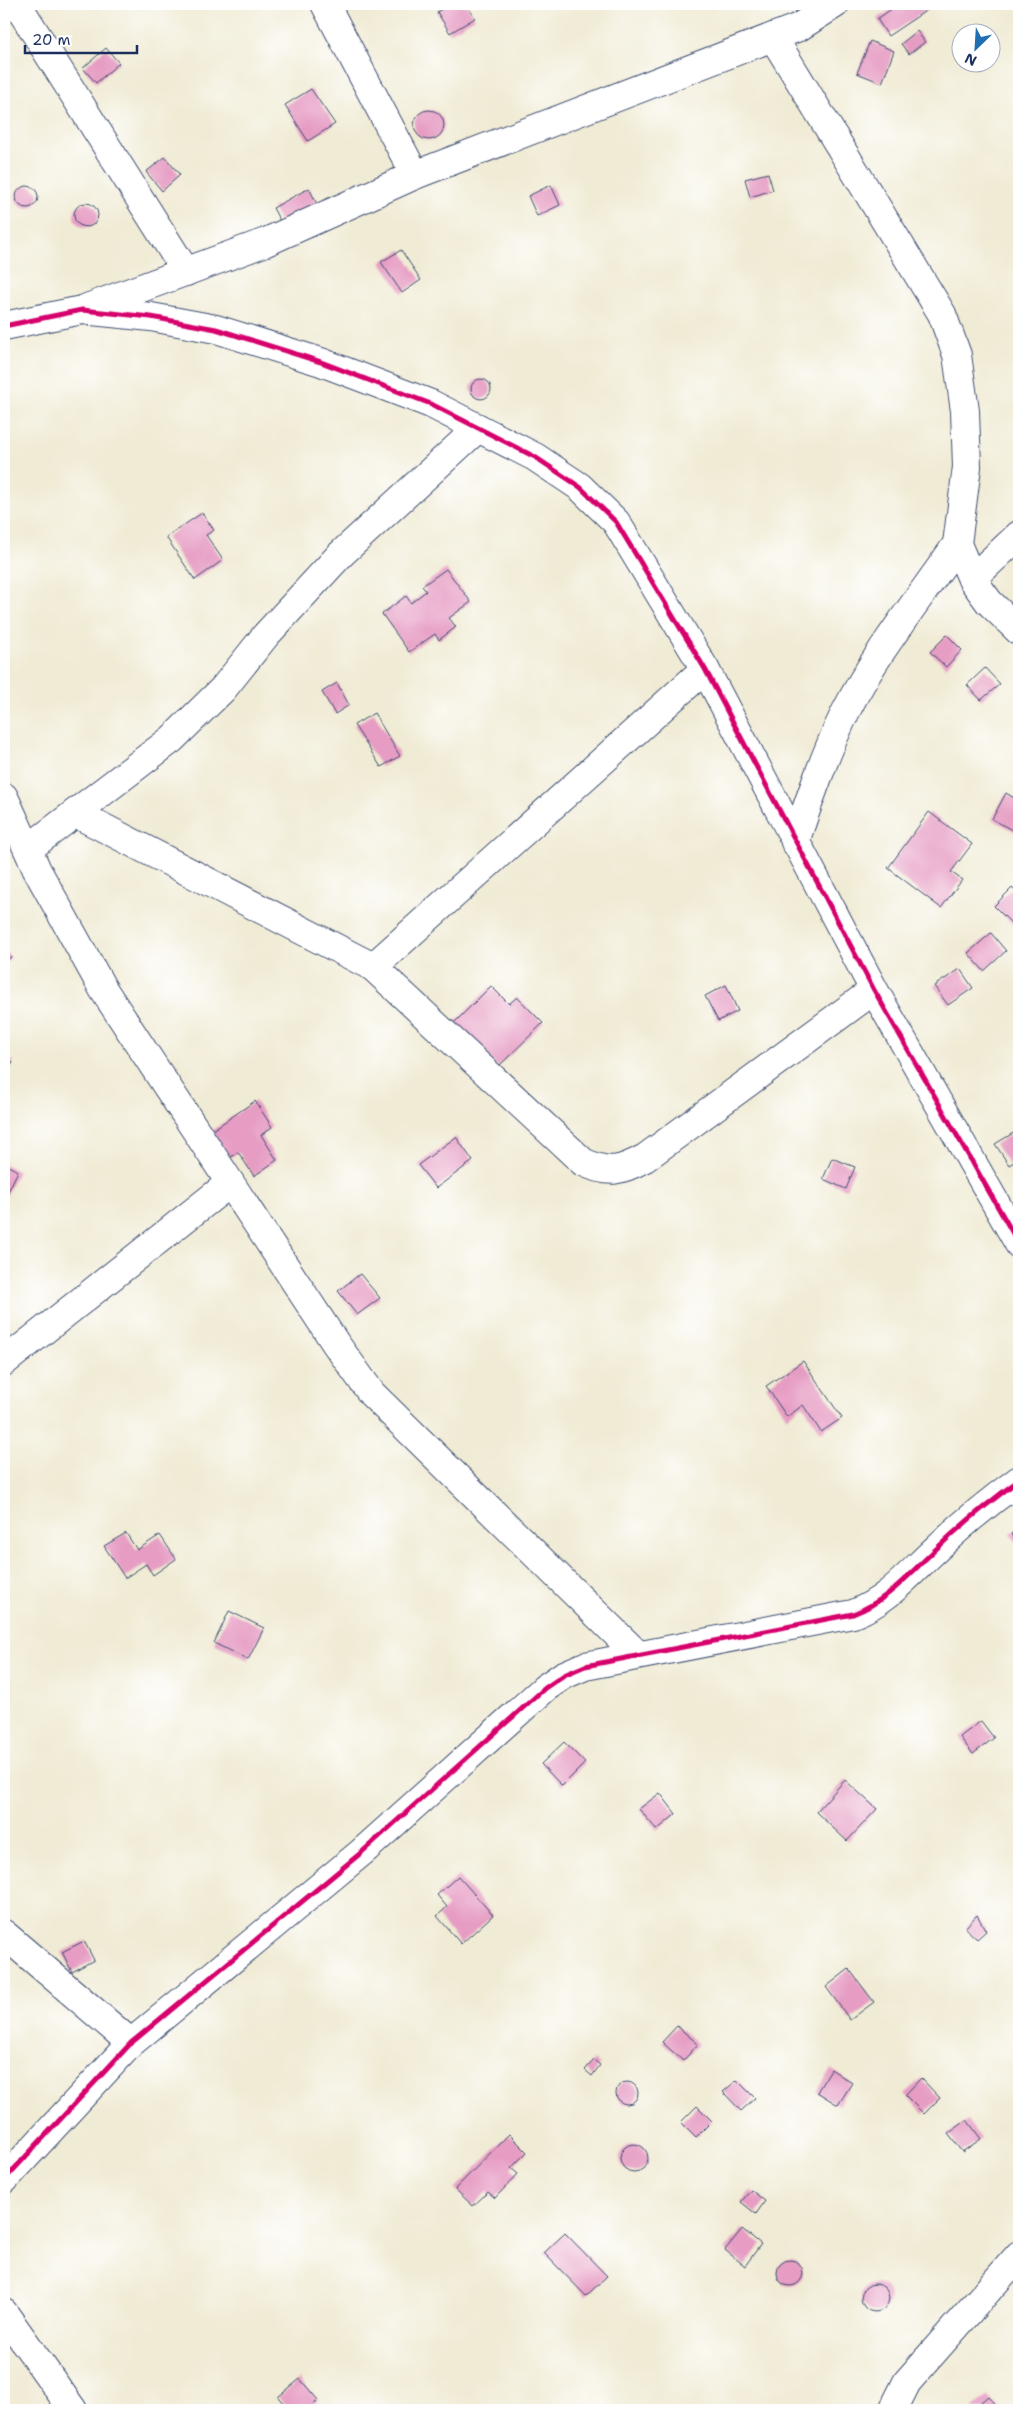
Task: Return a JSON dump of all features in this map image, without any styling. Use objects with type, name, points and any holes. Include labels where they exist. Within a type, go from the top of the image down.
[{"type":"street","points":[[17,4],[186,272]]},
{"type":"street","points":[[325,4],[415,175]]},
{"type":"street","points":[[4,326],[82,310],[266,242],[415,175],[799,27],[835,4]]},
{"type":"street","points":[[772,37],[942,314],[957,354],[966,411],[967,467],[957,544],[874,663],[845,712],[819,773],[795,842]]},
{"type":"street","points":[[82,310],[151,317],[216,329],[349,373],[431,404],[535,457],[580,487],[616,522],[704,669],[874,990],[1019,1244]]},
{"type":"street","points":[[28,849],[172,738],[222,689],[266,636],[340,555],[478,428]]},
{"type":"street","points":[[972,579],[1019,535]]},
{"type":"street","points":[[957,544],[972,579],[989,602],[1019,631]]},
{"type":"street","points":[[373,967],[704,669]]},
{"type":"street","points":[[4,797],[37,870],[103,989],[230,1183],[372,1394],[638,1655]]},
{"type":"street","points":[[75,813],[373,967],[583,1162],[601,1170],[627,1168],[644,1158],[874,990]]},
{"type":"street","points":[[4,1362],[230,1183]]},
{"type":"street","points":[[4,2180],[131,2043],[362,1852],[545,1688],[564,1675],[585,1666],[853,1614],[872,1606],[890,1593],[980,1508],[1019,1480]]},
{"type":"street","points":[[4,1934],[131,2043]]},
{"type":"street","points":[[894,2410],[907,2382],[1019,2255]]},
{"type":"street","points":[[4,2313],[73,2410]]},
{"type":"building","points":[[451,4],[466,4],[475,18],[450,33],[437,12]]},
{"type":"building","points":[[899,4],[927,4],[930,8],[888,36],[877,19]]},
{"type":"building","points":[[917,31],[925,42],[909,54],[901,44]]},
{"type":"building","points":[[870,41],[894,51],[882,83],[857,73]]},
{"type":"building","points":[[106,48],[119,63],[96,83],[83,68]]},
{"type":"building","points":[[311,89],[335,124],[308,141],[285,105]]},
{"type":"building","points":[[429,110],[440,114],[444,125],[440,136],[429,140],[418,136],[414,125],[418,114]]},
{"type":"building","points":[[165,157],[180,175],[162,191],[146,172]]},
{"type":"building","points":[[4,158],[6,166],[4,178]]},
{"type":"building","points":[[768,173],[773,190],[750,197],[745,179]]},
{"type":"building","points":[[551,185],[560,205],[537,216],[528,196]]},
{"type":"building","points":[[23,186],[31,186],[38,193],[38,201],[31,208],[23,208],[16,201],[16,193]]},
{"type":"building","points":[[309,188],[321,212],[286,232],[273,208]]},
{"type":"building","points":[[86,203],[94,207],[98,215],[94,223],[86,227],[78,223],[74,215],[78,207]]},
{"type":"building","points":[[401,250],[421,280],[402,293],[381,262]]},
{"type":"building","points":[[481,379],[488,382],[491,389],[488,396],[481,399],[474,396],[471,389],[474,382]]},
{"type":"building","points":[[202,513],[214,530],[206,535],[223,560],[195,580],[166,537]]},
{"type":"building","points":[[446,569],[471,602],[449,618],[456,627],[439,640],[435,634],[409,652],[382,614],[406,596],[411,603],[426,591],[422,586]]},
{"type":"building","points":[[947,635],[962,650],[946,667],[930,652]]},
{"type":"building","points":[[985,668],[1000,684],[981,700],[967,685]]},
{"type":"building","points":[[337,683],[349,705],[335,714],[322,692]]},
{"type":"building","points":[[374,713],[400,756],[381,767],[354,725]]},
{"type":"building","points":[[1006,793],[1019,801],[1019,834],[992,819]]},
{"type":"building","points":[[929,812],[972,844],[951,872],[962,880],[941,908],[888,868]]},
{"type":"building","points":[[1012,888],[1019,895],[1019,931],[994,906]]},
{"type":"building","points":[[991,933],[1006,951],[984,971],[968,953]]},
{"type":"building","points":[[4,950],[11,957],[4,964]]},
{"type":"building","points":[[960,969],[973,988],[948,1005],[934,986]]},
{"type":"building","points":[[726,985],[738,1011],[718,1021],[705,996]]},
{"type":"building","points":[[491,986],[509,1004],[517,997],[543,1023],[498,1067],[454,1023]]},
{"type":"building","points":[[4,1054],[13,1062],[4,1073]]},
{"type":"building","points":[[255,1101],[272,1127],[261,1135],[277,1160],[254,1176],[238,1152],[230,1158],[211,1131]]},
{"type":"building","points":[[1015,1132],[1019,1139],[1019,1159],[1009,1165],[995,1144]]},
{"type":"building","points":[[456,1137],[473,1161],[436,1188],[418,1165]]},
{"type":"building","points":[[832,1158],[855,1167],[846,1189],[823,1179]]},
{"type":"building","points":[[4,1164],[18,1171],[4,1200]]},
{"type":"building","points":[[360,1274],[380,1298],[357,1315],[338,1291]]},
{"type":"building","points":[[803,1361],[842,1418],[821,1432],[803,1405],[787,1417],[766,1386]]},
{"type":"building","points":[[1019,1528],[1019,1546],[1011,1534]]},
{"type":"building","points":[[126,1533],[137,1550],[160,1535],[176,1559],[153,1575],[146,1564],[125,1578],[104,1546]]},
{"type":"building","points":[[229,1611],[264,1628],[248,1660],[214,1643]]},
{"type":"building","points":[[981,1721],[994,1738],[973,1754],[960,1737]]},
{"type":"building","points":[[564,1742],[585,1763],[562,1786],[541,1764]]},
{"type":"building","points":[[845,1780],[877,1809],[847,1841],[816,1812]]},
{"type":"building","points":[[660,1793],[676,1814],[657,1830],[639,1809]]},
{"type":"building","points":[[458,1876],[493,1915],[461,1944],[437,1916],[447,1907],[437,1895]]},
{"type":"building","points":[[977,1915],[986,1931],[977,1939],[965,1928]]},
{"type":"building","points":[[84,1941],[94,1960],[72,1972],[62,1952]]},
{"type":"building","points":[[849,1969],[874,2002],[850,2020],[826,1987]]},
{"type":"building","points":[[677,2026],[698,2044],[683,2061],[662,2042]]},
{"type":"building","points":[[594,2060],[600,2065],[592,2076],[585,2070]]},
{"type":"building","points":[[831,2069],[852,2083],[838,2105],[817,2092]]},
{"type":"building","points":[[921,2078],[940,2098],[924,2114],[905,2095]]},
{"type":"building","points":[[737,2080],[755,2098],[741,2111],[723,2092]]},
{"type":"building","points":[[627,2082],[635,2085],[638,2093],[635,2101],[627,2104],[619,2101],[616,2093],[619,2085]]},
{"type":"building","points":[[697,2106],[712,2121],[696,2137],[681,2122]]},
{"type":"building","points":[[967,2120],[981,2139],[962,2152],[948,2134]]},
{"type":"building","points":[[509,2134],[527,2152],[511,2168],[518,2174],[495,2198],[488,2192],[473,2206],[455,2189]]},
{"type":"building","points":[[634,2144],[644,2148],[648,2158],[644,2168],[634,2172],[624,2168],[620,2158],[624,2148]]},
{"type":"building","points":[[751,2190],[765,2201],[756,2214],[741,2202]]},
{"type":"building","points":[[742,2229],[761,2244],[745,2266],[725,2250]]},
{"type":"building","points":[[565,2233],[607,2276],[586,2296],[544,2253]]},
{"type":"building","points":[[790,2260],[799,2264],[803,2273],[799,2282],[790,2286],[781,2282],[777,2273],[781,2264]]},
{"type":"building","points":[[875,2284],[885,2288],[889,2298],[885,2308],[875,2312],[865,2308],[861,2298],[865,2288]]},
{"type":"building","points":[[300,2379],[318,2400],[307,2410],[289,2410],[278,2397]]},
{"type":"building","points":[[988,2396],[1001,2410],[972,2410]]},
{"type":"building","points":[[576,2403],[584,2410],[570,2410]]},
{"type":"cycle path","points":[[4,326],[82,310],[151,317],[216,329],[321,362],[431,404],[535,457],[580,487],[616,522],[705,669],[874,990],[1019,1244]]},
{"type":"cycle path","points":[[4,2180],[131,2043],[362,1852],[545,1688],[564,1675],[585,1666],[853,1614],[865,1609],[887,1595],[944,1541],[1019,1480]]}]
